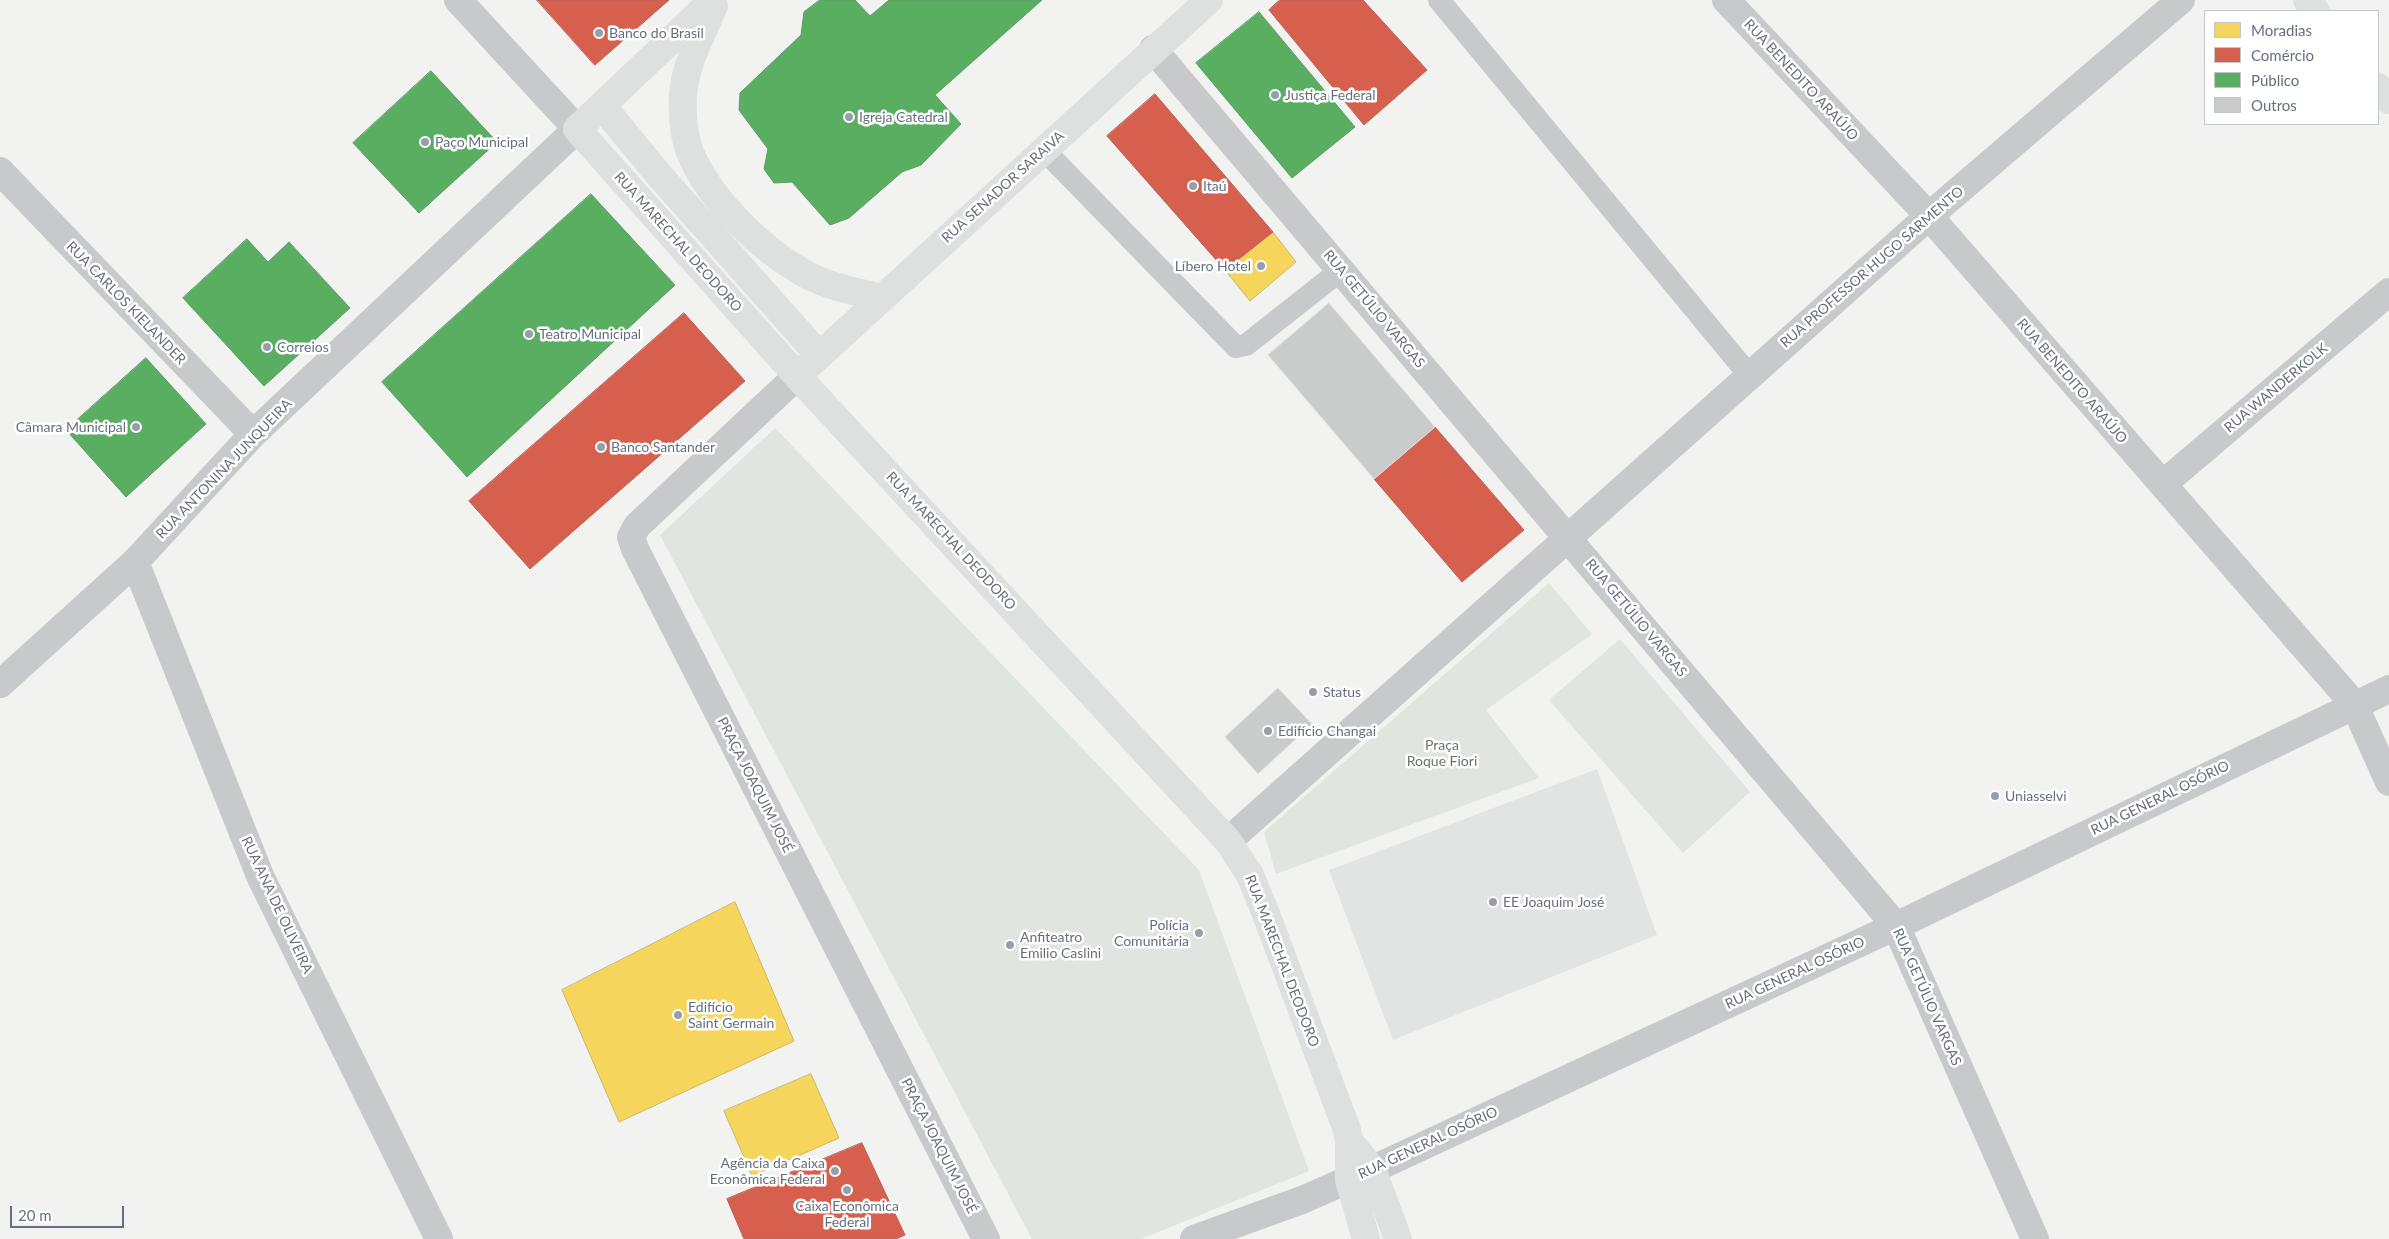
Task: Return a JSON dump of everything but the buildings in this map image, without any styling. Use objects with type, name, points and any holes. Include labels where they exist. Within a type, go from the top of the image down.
[{"type":"main road","points":[[577,129],[603,107],[713,0]]},
{"type":"main road","points":[[717,0],[693,56],[683,93],[683,127],[692,158],[715,193],[743,227],[767,249],[803,273],[834,286],[881,298]]},
{"type":"main road","name":"RUA SENADOR SARAIVA","points":[[798,376],[881,298],[1209,0]]},
{"type":"main road","points":[[2307,0],[2315,10]]},
{"type":"main road","points":[[2379,88],[2389,100]]},
{"type":"main road","points":[[603,107],[660,175],[819,355]]},
{"type":"main road","name":"RUA MARECHAL DEODORO","points":[[577,129],[798,376],[1228,841],[1250,875],[1266,914],[1361,1175]]},
{"type":"main road","points":[[1361,1175],[1366,1239]]},
{"type":"main road","points":[[1361,1175],[1398,1239]]},
{"type":"street","name":"RUA MARECHAL DEODORO","points":[[458,0],[577,129]]},
{"type":"street","name":"RUA BENEDITO ARAÚJO","points":[[1726,0],[1929,216],[2354,704],[2389,782]]},
{"type":"street","name":"RUA PROFESSOR HUGO SARMENTO","points":[[1568,537],[1929,216],[2181,0]]},
{"type":"street","name":"RUA GETÚLIO VARGAS","points":[[1154,49],[1896,926],[2035,1239]]},
{"type":"street","name":"RUA ANTONINA JUNQUEIRA","points":[[0,684],[135,562],[253,434],[577,129]]},
{"type":"street","name":"RUA CARLOS KIELANDER","points":[[0,172],[253,434]]},
{"type":"street","name":"RUA WANDERKOLK","points":[[2163,484],[2389,292]]},
{"type":"street","name":"PRAÇA JOAQUIM JOSÉ","points":[[798,376],[637,526],[632,537],[635,549],[986,1239]]},
{"type":"street","points":[[1228,841],[1568,537]]},
{"type":"street","name":"RUA ANA DE OLIVEIRA","points":[[135,562],[261,878],[439,1239]]},
{"type":"street","name":"RUA GENERAL OSÓRIO","points":[[1194,1239],[1302,1200],[1361,1175],[1896,926],[2354,704],[2389,689]]},
{"type":"lane","points":[[1439,0],[1749,376]]},
{"type":"lane","points":[[1044,150],[1236,347],[1246,345],[1341,270]]},
{"type":"shaded area","name":"EE Joaquim José","points":[[1597,769],[1657,935],[1393,1040],[1329,870]]},
{"type":"green space","points":[[775,428],[1199,870],[1309,1171],[1141,1239],[1032,1239],[660,535]]},
{"type":"green space","name":"Praça Roque Fiori","points":[[1549,583],[1592,634],[1486,710],[1539,778],[1276,874],[1264,832]]},
{"type":"green space","points":[[1620,639],[1750,792],[1683,853],[1549,700]]},
{"type":"place","name":"Banco do Brasil","points":[[599,33]]},
{"type":"place","name":"Justiça Federal","points":[[1275,95]]},
{"type":"place","name":"Igreja Catedral","points":[[849,117]]},
{"type":"place","name":"Paço Municipal","points":[[425,142]]},
{"type":"place","name":"Itaú","points":[[1193,186]]},
{"type":"place","name":"Líbero Hotel","points":[[1261,266]]},
{"type":"place","name":"Teatro Municipal","points":[[529,334]]},
{"type":"place","name":"Correios","points":[[267,347]]},
{"type":"place","name":"Câmara Municipal","points":[[136,427]]},
{"type":"place","name":"Banco Santander","points":[[601,447]]},
{"type":"place","name":"Status","points":[[1313,692]]},
{"type":"place","name":"Edifício Changai","points":[[1268,731]]},
{"type":"place","name":"Uniasselvi","points":[[1995,796]]},
{"type":"place","name":"EE Joaquim José","points":[[1493,902]]},
{"type":"place","name":"Polícia Comunitária","points":[[1199,933]]},
{"type":"place","name":"Anfiteatro Emilio Caslini","points":[[1010,945]]},
{"type":"place","name":"Edifício Saint Germain","points":[[678,1015]]},
{"type":"place","name":"Agência da Caixa Econômica Federal","points":[[835,1171]]},
{"type":"place","name":"Caixa Econômica Federal","points":[[847,1190]]}]
